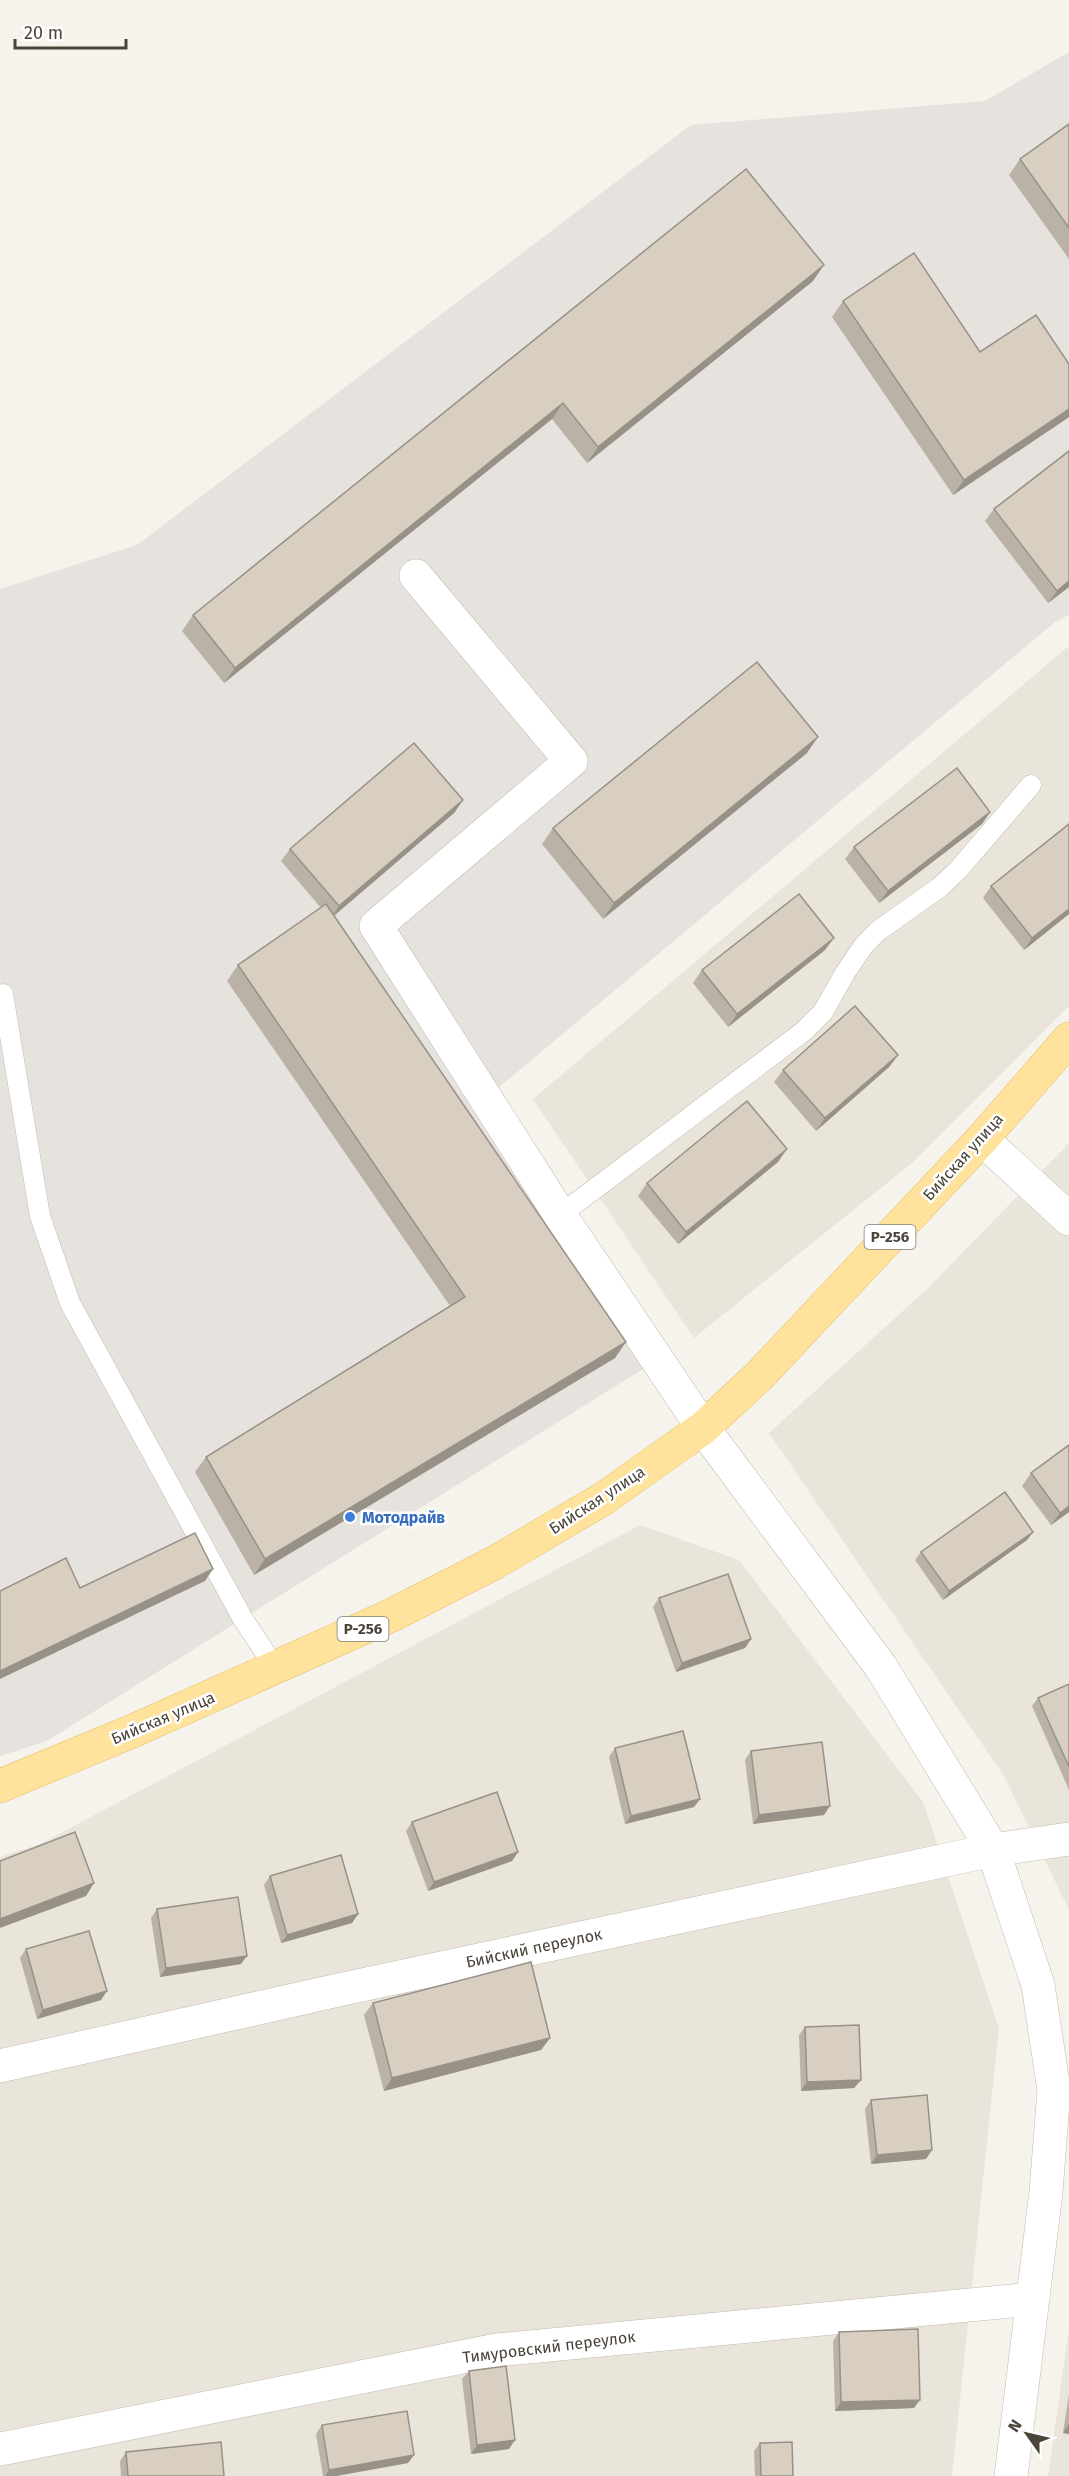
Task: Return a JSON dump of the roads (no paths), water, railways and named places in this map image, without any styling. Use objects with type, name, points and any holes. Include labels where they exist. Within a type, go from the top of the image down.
[{"type":"main road","name":"Бийская улица","points":[[2,1779],[276,1669],[392,1615],[494,1563],[603,1499],[703,1428],[760,1375],[982,1138],[1069,1038]]},
{"type":"street","points":[[416,576],[571,761],[376,926],[560,1215],[703,1428],[881,1667],[993,1850],[1038,1985],[1054,2090],[1046,2192],[1011,2476]]},
{"type":"street","points":[[982,1138],[1069,1219]]},
{"type":"street","name":"Бийский переулок","points":[[0,2066],[355,1986],[993,1850],[1069,1839]]},
{"type":"street","name":"Тимуровский переулок","points":[[5,2450],[497,2350],[1033,2299]]},
{"type":"lane","points":[[560,1215],[804,1031],[823,1012],[844,973],[864,945],[878,932],[940,887],[958,870],[1030,785]]},
{"type":"lane","points":[[3,994],[40,1216],[70,1303],[243,1619],[276,1669]]},
{"type":"place","name":"Мотодрайв","points":[[350,1517]]}]
